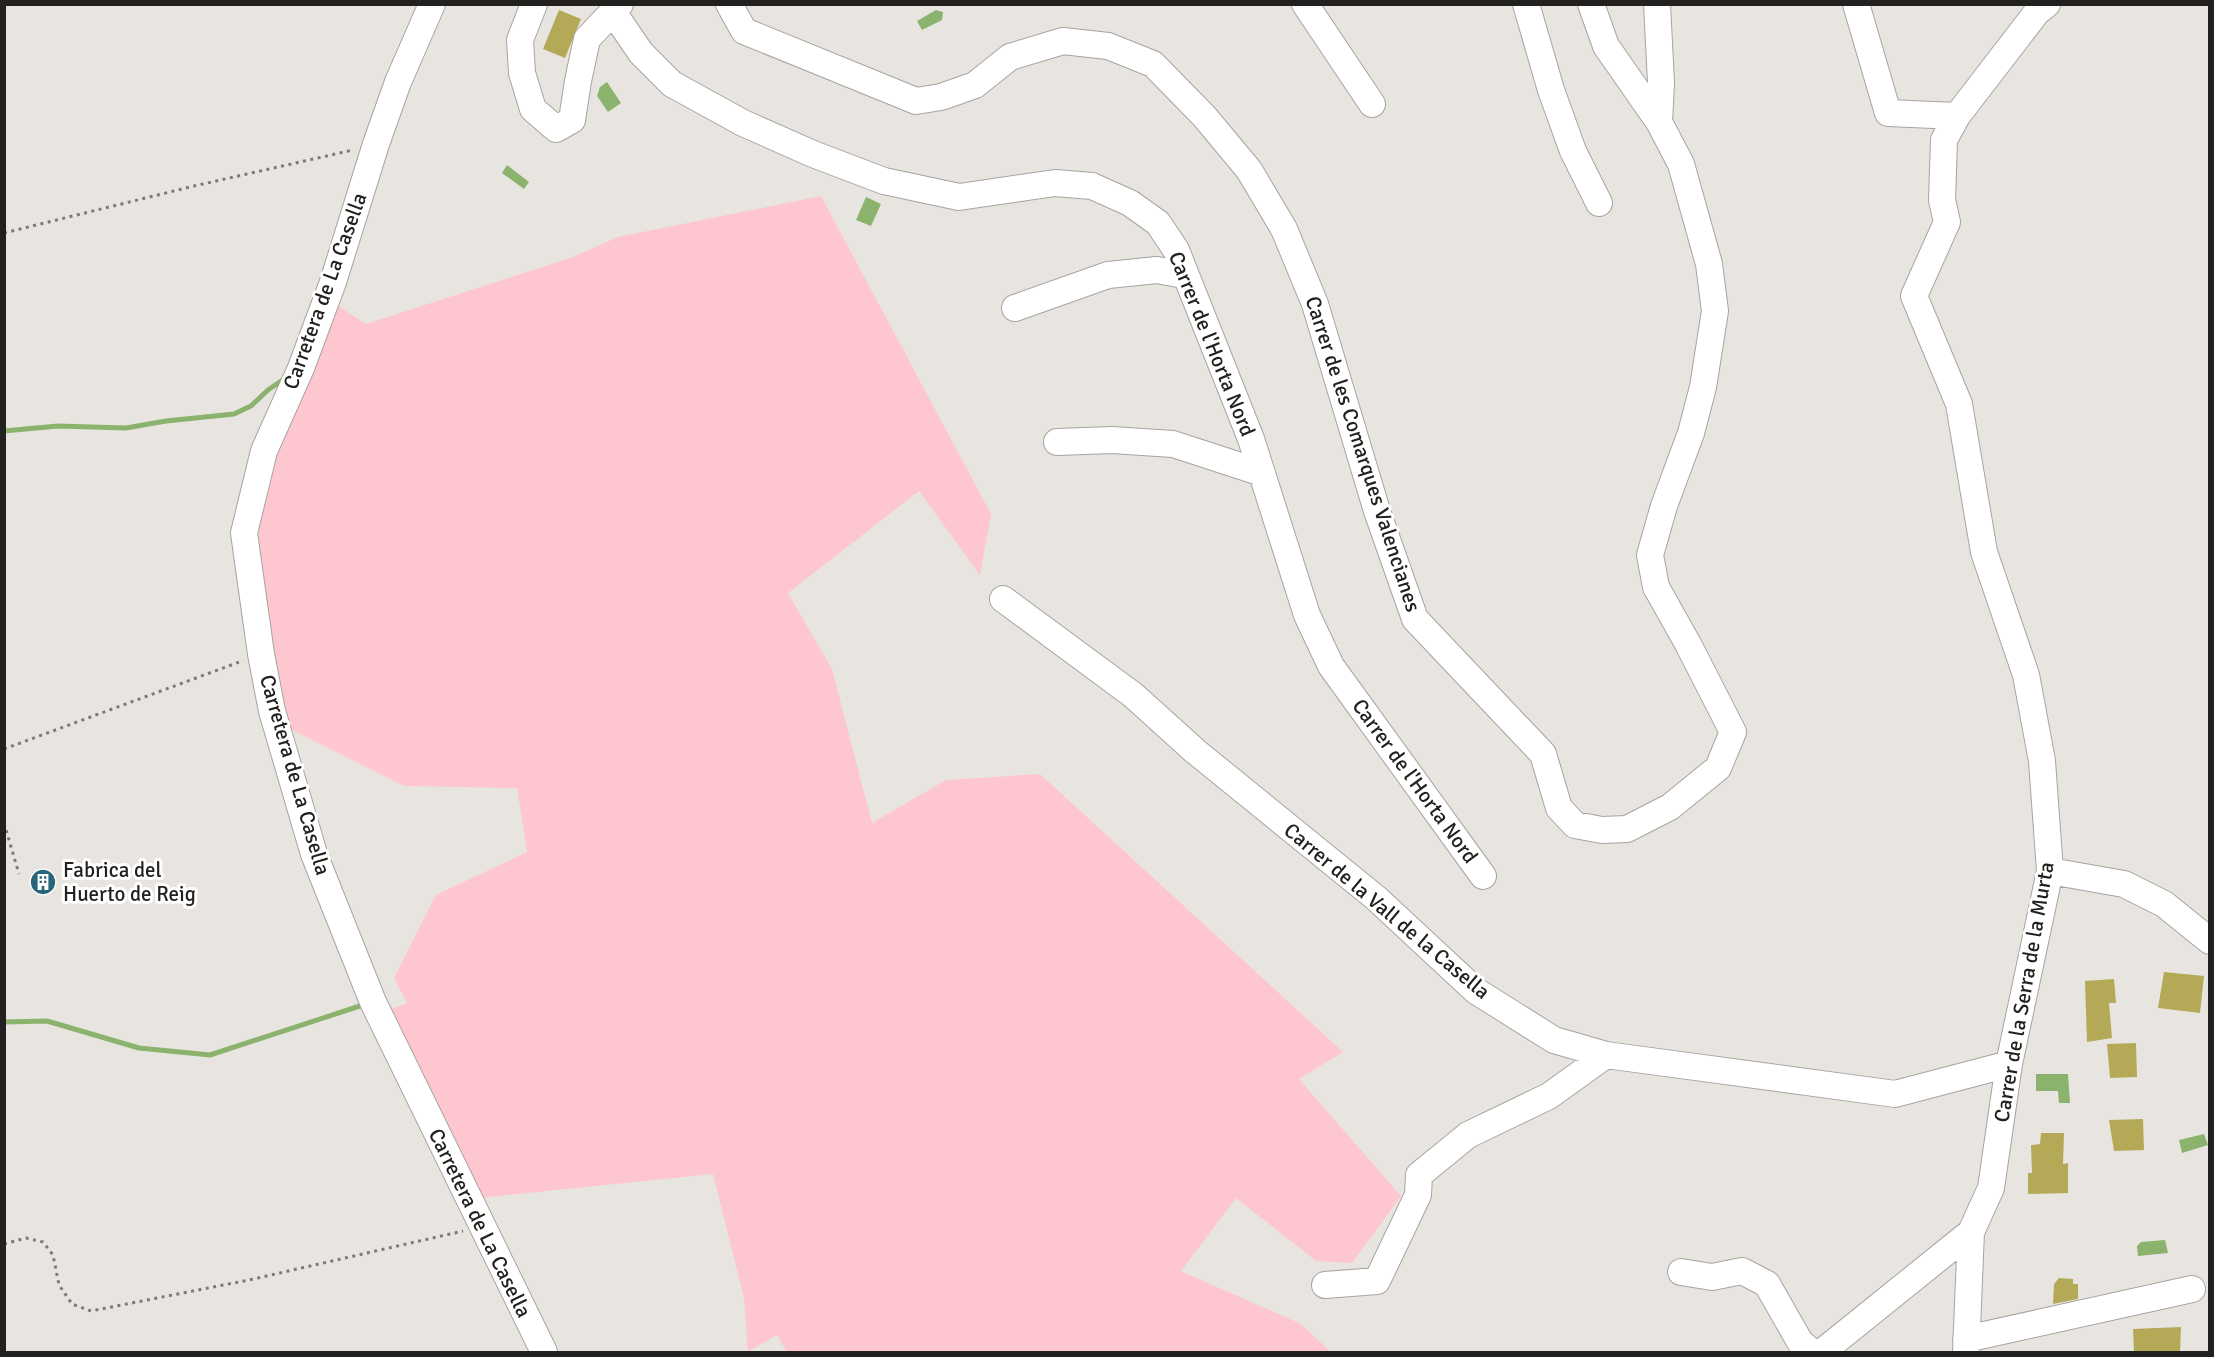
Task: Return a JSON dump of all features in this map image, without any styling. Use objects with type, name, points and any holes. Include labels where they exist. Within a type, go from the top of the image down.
[{"type":"street","name":"Carretera de La Casella","points":[[432,4],[398,82],[333,282],[301,368],[264,451],[244,533],[261,654],[272,711],[314,854],[374,1002],[544,1353]]},
{"type":"street","points":[[534,4],[520,40],[522,73],[533,109],[556,129],[572,120],[587,39],[616,8]]},
{"type":"street","name":"Carrer de les Comarques Valencianes","points":[[729,4],[744,31],[916,100],[941,97],[975,85],[1010,57],[1063,41],[1108,46],[1153,64],[1204,117],[1249,170],[1284,229],[1315,304],[1381,521],[1416,619],[1543,754],[1559,808],[1575,825],[1602,830],[1627,829],[1670,807],[1718,768],[1733,732],[1656,587],[1650,555],[1703,387],[1715,311],[1709,264],[1681,164],[1659,122],[1606,46],[1591,4]]},
{"type":"street","points":[[1305,4],[1372,104]]},
{"type":"street","points":[[1526,4],[1551,90],[1573,151],[1599,203]]},
{"type":"street","points":[[1657,4],[1659,122]]},
{"type":"street","points":[[1856,4],[1888,113],[1957,116]]},
{"type":"street","name":"Carrer de la Serra de la Murta","points":[[1966,1346],[1971,1232],[1991,1188],[2009,1064],[2050,871],[2042,761],[2026,675],[1984,552],[1959,404],[1914,296],[1947,222],[1942,200],[1944,140],[1957,116],[2037,12],[2047,4]]},
{"type":"street","name":"Carrer de l'Horta Nord","points":[[616,8],[641,53],[672,84],[743,123],[884,181],[959,197],[1055,183],[1092,186],[1130,202],[1158,223],[1176,250],[1251,439],[1307,615],[1331,666],[1484,876]]},
{"type":"street","points":[[1015,308],[1108,275],[1157,270],[1185,275]]},
{"type":"street","points":[[1058,442],[1112,440],[1173,444],[1262,473]]},
{"type":"street","name":"Carrer de la Vall de la Casella","points":[[1003,599],[1133,695],[1195,751],[1376,898],[1476,991],[1554,1040],[1606,1055],[1895,1094],[2009,1064]]},
{"type":"street","points":[[2050,871],[2124,884],[2164,904],[2210,941]]},
{"type":"street","points":[[1325,1285],[1377,1281],[1418,1196],[1419,1175],[1468,1135],[1549,1096],[1606,1055]]},
{"type":"street","points":[[1822,1353],[1971,1232]]},
{"type":"street","points":[[1681,1272],[1712,1276],[1742,1271],[1767,1284],[1800,1342],[1812,1353]]},
{"type":"street","points":[[1966,1346],[2192,1289]]},
{"type":"path","points":[[4,233],[376,144]]},
{"type":"path","points":[[4,749],[261,654]]},
{"type":"path","points":[[4,823],[19,874]]},
{"type":"path","points":[[4,1244],[26,1238],[43,1242],[53,1255],[59,1285],[72,1304],[90,1311],[249,1280],[445,1234],[483,1228]]},
{"type":"shaded area","points":[[936,10],[943,12],[942,20],[922,30],[917,21]]},
{"type":"shaded area","points":[[607,82],[621,103],[608,112],[597,96],[600,87]]},
{"type":"shaded area","points":[[507,165],[529,182],[524,189],[502,173]]},
{"type":"shaded area","points":[[821,196],[991,514],[980,575],[919,491],[788,593],[832,669],[872,823],[946,780],[1040,774],[1343,1052],[1299,1079],[1401,1196],[1352,1263],[1316,1261],[1236,1198],[1181,1271],[1301,1324],[1331,1352],[787,1352],[777,1335],[748,1352],[744,1298],[713,1174],[479,1198],[384,1012],[407,1003],[394,978],[436,895],[527,852],[517,788],[404,786],[282,725],[258,558],[261,501],[275,454],[335,304],[366,324],[573,257],[618,237]]},
{"type":"shaded area","points":[[866,197],[881,204],[871,226],[856,220]]},
{"type":"shaded area","points":[[2036,1074],[2068,1074],[2070,1103],[2059,1103],[2058,1091],[2036,1091]]},
{"type":"shaded area","points":[[2204,1134],[2208,1145],[2182,1153],[2179,1140]]},
{"type":"shaded area","points":[[2165,1240],[2168,1253],[2138,1256],[2137,1246],[2141,1242]]},
{"type":"building","points":[[559,10],[581,19],[565,58],[543,49]]},
{"type":"building","points":[[2164,972],[2204,976],[2200,1013],[2158,1008]]},
{"type":"building","points":[[2114,979],[2116,1003],[2109,1003],[2112,1038],[2087,1042],[2085,981]]},
{"type":"building","points":[[2136,1043],[2137,1077],[2110,1078],[2107,1044]]},
{"type":"building","points":[[2143,1119],[2144,1150],[2114,1151],[2109,1120]]},
{"type":"building","points":[[2041,1133],[2064,1133],[2063,1164],[2068,1163],[2068,1193],[2028,1194],[2028,1173],[2032,1173],[2031,1145],[2040,1144]]},
{"type":"building","points":[[2059,1278],[2073,1279],[2073,1284],[2078,1284],[2078,1299],[2053,1304],[2054,1284]]},
{"type":"building","points":[[2181,1327],[2180,1353],[2134,1353],[2133,1329]]},
{"type":"waterway","points":[[4,431],[58,426],[126,428],[234,414],[251,406],[287,377]]},
{"type":"waterway","points":[[4,1022],[47,1021],[139,1048],[210,1055],[366,1004]]},
{"type":"place","name":"Fabrica del Huerto de Reig","points":[[43,882]]}]
